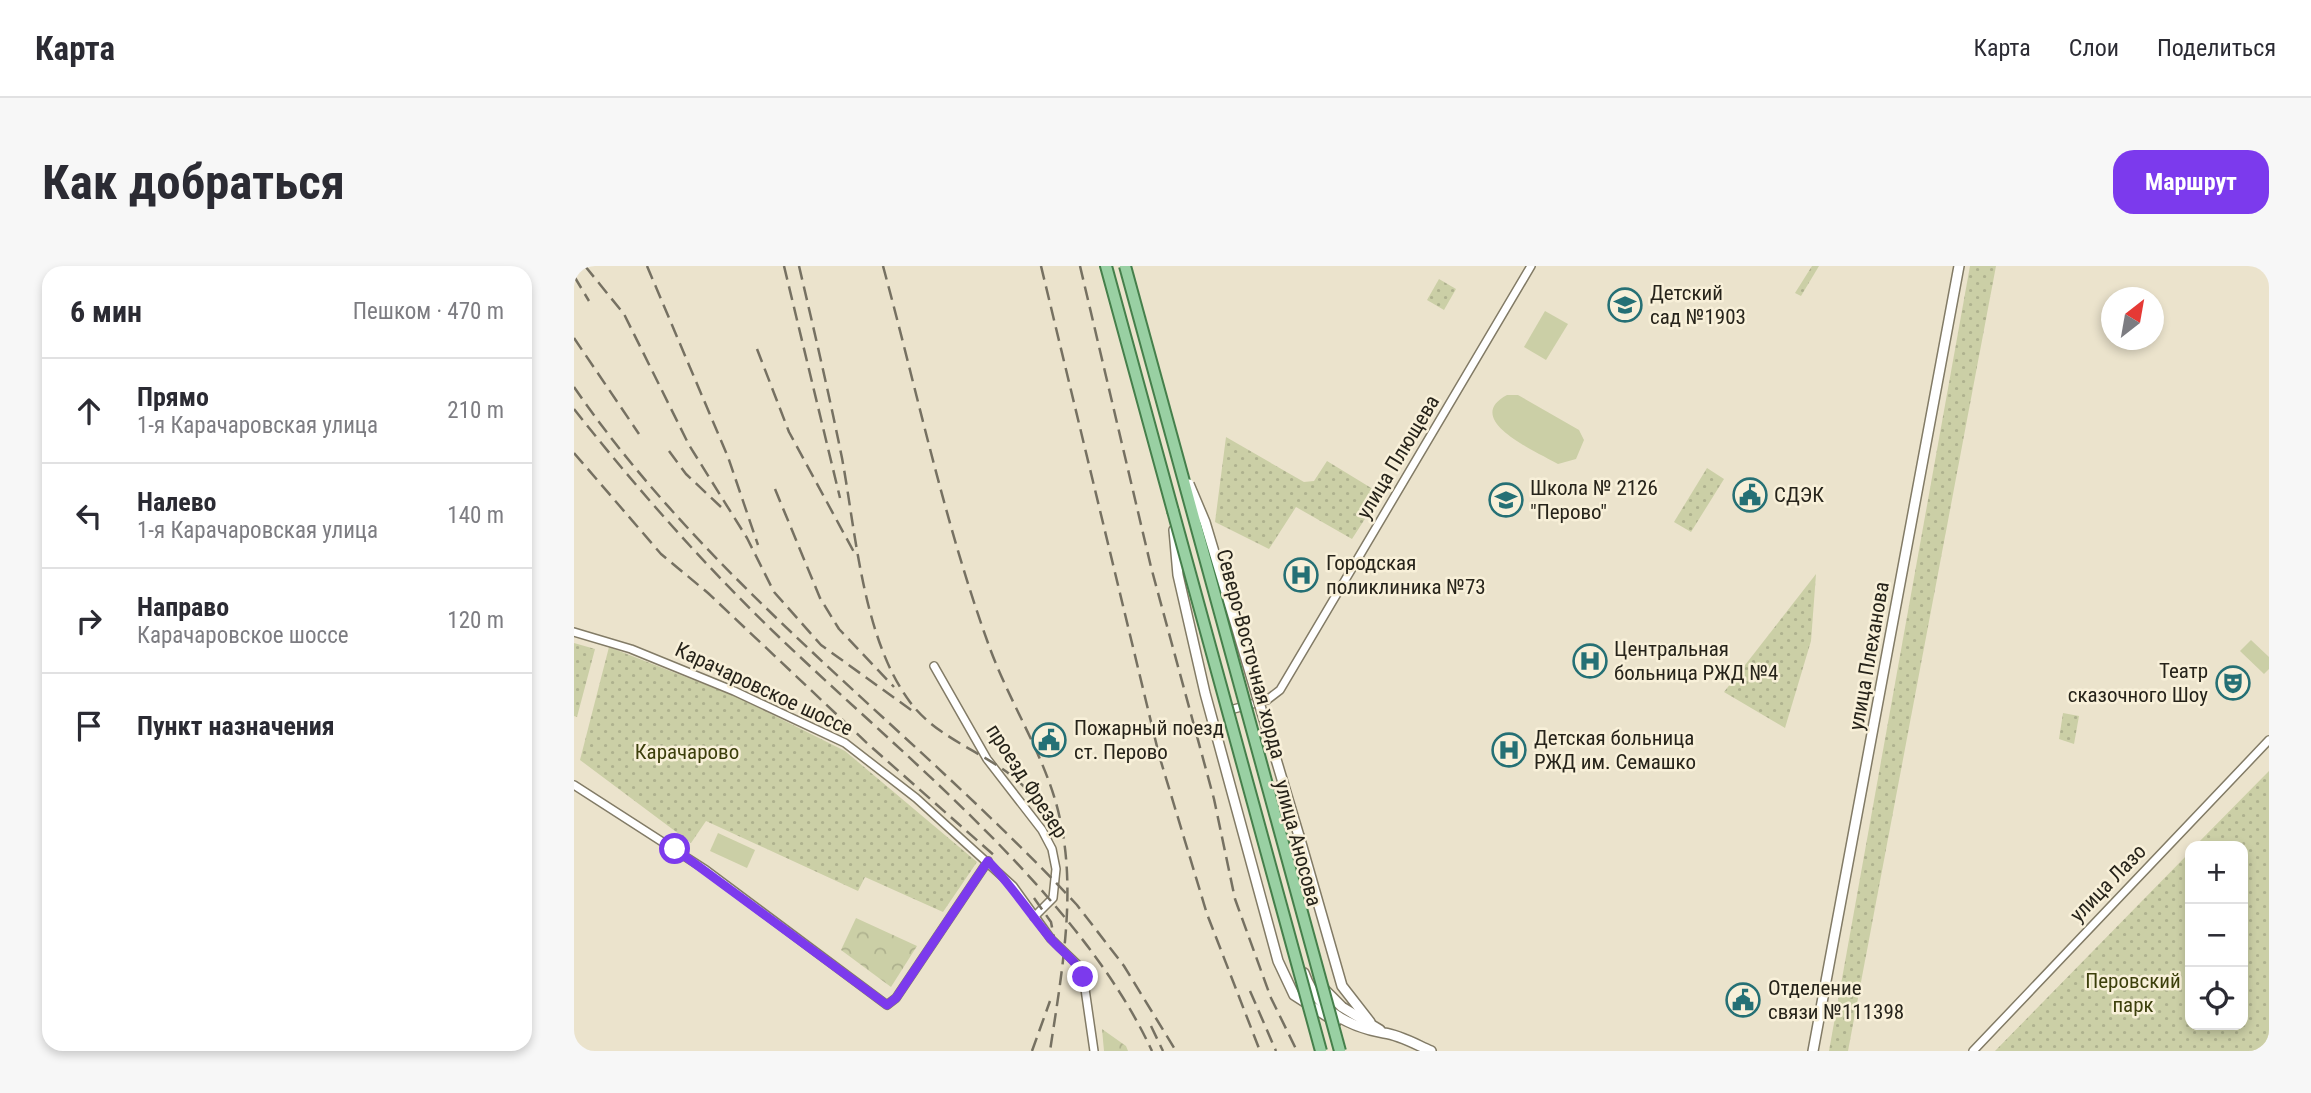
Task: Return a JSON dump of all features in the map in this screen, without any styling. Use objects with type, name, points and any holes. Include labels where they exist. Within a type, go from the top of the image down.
[{"type":"main road","name":"Северо-Восточная хорда","points":[[1108,266],[1321,1051]]},
{"type":"main road","name":"Северо-Восточная хорда","points":[[1125,266],[1340,1051]]},
{"type":"street","name":"улица Аносова","points":[[1108,266],[1305,977],[1325,1005],[1348,1024]]},
{"type":"street","name":"улица Аносова","points":[[1125,266],[1315,973],[1342,1007],[1384,1033]]},
{"type":"street","name":"улица Плющева","points":[[1230,710],[1267,700],[1280,690],[1531,266]]},
{"type":"street","name":"улица Плеханова","points":[[1812,1051],[1959,266]]},
{"type":"street","points":[[1178,459],[1205,522],[1342,986],[1373,1026]]},
{"type":"street","points":[[1173,511],[1178,575],[1205,693],[1278,961],[1288,986],[1294,995],[1318,1013],[1431,1051]]},
{"type":"street","name":"Карачаровское шоссе","points":[[574,632],[734,691],[845,743],[916,798],[1013,886],[1034,917],[1083,975],[1094,1051]]},
{"type":"street","name":"проезд Фрезер","points":[[934,666],[987,759],[1042,830],[1052,849],[1056,869],[1054,898],[1034,917]]},
{"type":"street","name":"улица Лазо","points":[[1973,1051],[2269,740]]},
{"type":"street","points":[[574,785],[706,870],[887,1005],[896,998],[988,861]]},
{"type":"green space","points":[[1812,266],[1819,266],[1801,296],[1795,293]]},
{"type":"green space","points":[[1970,266],[1996,266],[1848,1051],[1829,1051]]},
{"type":"green space","points":[[1439,279],[1456,289],[1444,310],[1427,300]]},
{"type":"green space","points":[[1545,311],[1568,324],[1546,360],[1524,347]]},
{"type":"green space","points":[[1507,395],[1518,395],[1579,430],[1584,440],[1576,459],[1558,464],[1508,435],[1493,415],[1495,405]]},
{"type":"green space","points":[[1226,437],[1304,482],[1314,481],[1327,461],[1381,494],[1352,539],[1296,507],[1269,549],[1215,522]]},
{"type":"green space","points":[[1707,468],[1724,479],[1691,532],[1674,522]]},
{"type":"green space","points":[[1816,574],[1811,641],[1785,728],[1724,692]]},
{"type":"green space","points":[[2251,640],[2269,657],[2269,669],[2264,674],[2240,651]]},
{"type":"green space","points":[[574,643],[595,649],[577,717],[574,716]]},
{"type":"green space","name":"Карачарово","points":[[609,647],[737,697],[845,751],[977,862],[943,912],[865,877],[858,891],[706,821],[691,843],[580,760]]},
{"type":"green space","points":[[2063,713],[2079,716],[2074,744],[2059,739]]},
{"type":"green space","name":"Перовский парк","points":[[2269,771],[2269,1051],[1995,1051],[2185,857],[2185,1030],[2248,1030],[2248,841],[2200,841]]},
{"type":"green space","points":[[718,833],[755,850],[747,868],[710,851]]},
{"type":"green space","points":[[856,918],[917,946],[891,987],[841,950]]},
{"type":"green space","points":[[1102,1029],[1126,1046],[1128,1051],[1104,1051]]},
{"type":"railway","points":[[585,266],[624,314],[689,445],[747,538],[774,592],[821,645],[914,712]]},
{"type":"railway","points":[[647,266],[728,457],[758,545]]},
{"type":"railway","points":[[784,266],[840,498]]},
{"type":"railway","points":[[799,266],[842,458],[864,585],[882,648],[894,677],[920,714],[945,734],[1018,781],[1049,821]]},
{"type":"railway","points":[[883,266],[944,503],[972,597],[997,665],[1046,774],[1060,819],[1067,876],[1066,935],[1050,1051]]},
{"type":"railway","points":[[1041,266],[1159,755],[1207,914],[1260,1051]]},
{"type":"railway","points":[[1080,266],[1151,567],[1214,799],[1235,899],[1271,998],[1297,1051]]},
{"type":"railway","points":[[574,276],[589,301]]},
{"type":"railway","points":[[574,338],[639,434]]},
{"type":"railway","points":[[757,349],[789,432],[855,554]]},
{"type":"railway","points":[[574,387],[628,459],[687,528],[815,655],[1014,840],[1077,905],[1124,966],[1176,1051]]},
{"type":"railway","points":[[574,409],[647,498],[725,583],[985,830],[1035,882],[1080,937],[1120,993],[1152,1051]]},
{"type":"railway","points":[[669,451],[686,474],[721,507]]},
{"type":"railway","points":[[574,453],[661,554],[708,593],[868,744],[996,857]]},
{"type":"railway","points":[[775,489],[820,598],[839,629],[894,687]]},
{"type":"railway","points":[[1034,898],[1051,922],[1056,948]]},
{"type":"railway","points":[[1250,991],[1276,1051]]},
{"type":"railway","points":[[1032,1051],[1050,1001]]},
{"type":"railway","points":[[1151,1026],[1163,1051]]},
{"type":"place","name":"Детский сад №1903","points":[[1625,305]]},
{"type":"place","name":"СДЭК","points":[[1750,495]]},
{"type":"place","name":"Школа № 2126 \"Перово\"","points":[[1506,500]]},
{"type":"place","name":"Городская поликлиника №73","points":[[1301,575]]},
{"type":"place","name":"Центральная больница РЖД №4","points":[[1590,661]]},
{"type":"place","name":"Театр сказочного Шоу","points":[[2233,683]]},
{"type":"place","name":"Пожарный поезд ст. Перово","points":[[1049,740]]},
{"type":"place","name":"Детская больница РЖД им. Семашко","points":[[1509,750]]},
{"type":"place","name":"Отделение связи №111398","points":[[1743,1000]]},
{"type":"route","points":[[675,849],[887,1005],[896,998],[988,861],[1013,886],[1051,939],[1076,964],[1083,977]]}]
